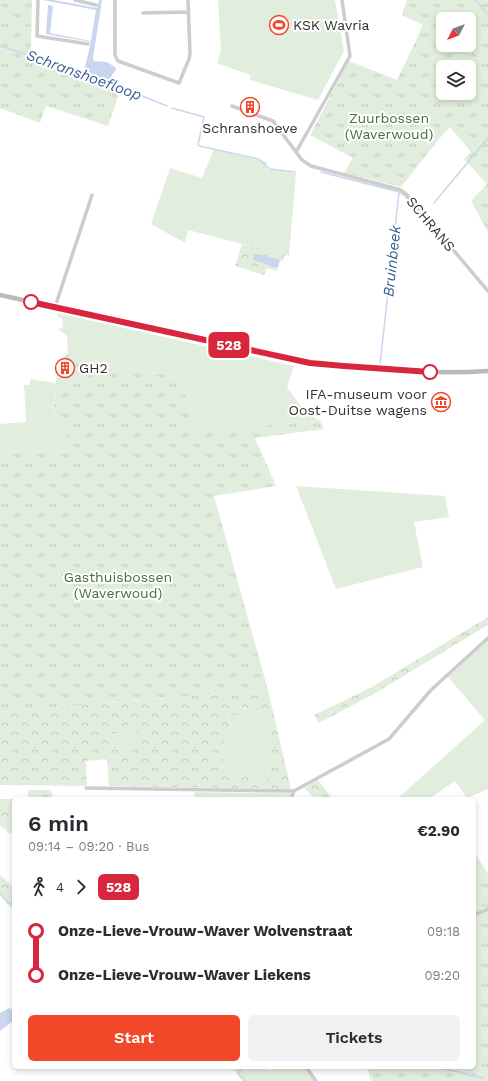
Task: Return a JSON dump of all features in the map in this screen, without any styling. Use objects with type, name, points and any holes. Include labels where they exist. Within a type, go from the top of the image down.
[{"type":"street","points":[[38,0],[37,36],[88,44]]},
{"type":"street","points":[[75,0],[96,5]]},
{"type":"street","points":[[115,0],[115,55],[118,61],[179,84],[190,53],[188,0]]},
{"type":"street","points":[[296,152],[350,56],[342,0]]},
{"type":"street","points":[[144,13],[188,12]]},
{"type":"street","name":"SCHRANS","points":[[232,106],[273,121],[306,163],[319,169],[401,190],[488,291]]},
{"type":"street","points":[[55,307],[92,195]]},
{"type":"street","points":[[0,295],[310,363],[441,372],[488,371]]},
{"type":"street","points":[[86,788],[294,791],[389,739],[431,690],[488,638]]},
{"type":"street","points":[[292,797],[294,791]]},
{"type":"street","points":[[476,914],[488,909]]},
{"type":"street","points":[[307,1069],[316,1081]]},
{"type":"green space","points":[[0,0],[32,0],[31,54],[121,88],[108,126],[46,106],[40,123],[0,108]]},
{"type":"green space","name":"KSK Wavria","points":[[218,0],[335,0],[344,51],[318,100],[250,80],[250,75],[217,63],[221,51]]},
{"type":"green space","name":"Zuurbossen (Waverwoud)","points":[[407,0],[488,0],[488,232],[471,201],[487,184],[464,159],[471,152],[450,127],[401,187],[344,173],[353,158],[310,135],[349,61],[397,80],[423,25],[402,15]]},
{"type":"green space","points":[[214,149],[267,162],[267,169],[296,173],[289,256],[188,230],[185,243],[151,224],[170,168],[202,178]]},
{"type":"green space","points":[[242,244],[285,255],[283,261],[280,261],[277,271],[267,268],[264,275],[235,266]]},
{"type":"green space","points":[[57,313],[294,366],[287,387],[305,412],[320,421],[196,432],[186,396],[174,376],[125,368],[92,358],[68,353],[67,336],[58,329],[63,328],[62,318],[58,317]]},
{"type":"green space","name":"Gasthuisbossen (Waverwoud)","points":[[68,353],[92,358],[125,368],[174,376],[186,396],[196,432],[320,421],[324,429],[255,438],[276,486],[214,496],[268,690],[0,712],[0,453],[71,450],[64,428],[54,420],[57,365]]},
{"type":"green space","points":[[30,379],[56,383],[54,419],[64,428],[71,450],[0,453],[0,424],[26,422],[24,385],[30,385]]},
{"type":"green space","points":[[296,486],[445,496],[449,517],[414,522],[423,567],[336,589]]},
{"type":"green space","points":[[488,617],[488,625],[372,695],[319,723],[314,715],[370,688]]},
{"type":"green space","points":[[488,640],[488,789],[466,797],[455,781],[432,797],[399,797],[485,720],[448,677]]},
{"type":"green space","points":[[268,690],[291,789],[109,786],[107,759],[86,761],[87,786],[0,785],[0,712],[215,694],[219,695]],"holes":[[[240,706],[249,710],[267,713],[271,734],[267,779],[225,775],[223,754],[225,733],[231,725],[227,716],[238,714]],[[129,724],[138,735],[133,747],[109,745],[108,735],[114,734]]]},
{"type":"green space","points":[[239,706],[249,710],[267,713],[271,734],[267,779],[225,775],[223,754],[225,733],[231,725],[227,715]]},
{"type":"green space","points":[[129,724],[132,725],[138,735],[133,748],[122,746],[114,747],[109,745],[108,735],[114,734]]},
{"type":"green space","points":[[318,780],[331,797],[314,797],[304,788]]},
{"type":"green space","points":[[28,790],[51,790],[53,797],[28,797]]},
{"type":"green space","points":[[194,792],[291,793],[292,797],[195,797]]},
{"type":"green space","points":[[0,799],[12,799],[12,832],[10,834],[0,825]]},
{"type":"green space","points":[[476,855],[488,873],[488,876],[476,881]]},
{"type":"green space","points":[[0,875],[12,886],[12,909],[0,894]]},
{"type":"green space","points":[[488,876],[488,1081],[371,1081],[368,1069],[476,1069],[476,881]]},
{"type":"green space","points":[[233,1069],[268,1069],[269,1071],[272,1069],[306,1069],[315,1081],[242,1081]]},
{"type":"water","points":[[42,0],[54,0],[97,8],[99,0],[102,0],[93,58],[94,61],[107,62],[115,67],[116,69],[110,79],[106,80],[84,71],[91,42],[46,34],[48,5],[53,6],[50,33],[91,41],[96,10]]},
{"type":"water","points":[[254,253],[280,260],[277,268],[253,260]]},
{"type":"water","points":[[9,1008],[12,1010],[12,1022],[0,1031],[0,1013]]},
{"type":"waterway","name":"Bruinbeek","points":[[475,0],[488,14]]},
{"type":"waterway","name":"Schranshoefloop","points":[[0,46],[79,70],[167,106]]},
{"type":"waterway","name":"Schranshoefloop","points":[[172,108],[204,117],[199,146],[259,159],[270,169],[295,172]]},
{"type":"waterway","name":"Bruinbeek","points":[[434,203],[488,138]]},
{"type":"waterway","name":"Schranshoefloop","points":[[321,172],[399,192]]},
{"type":"waterway","name":"Bruinbeek","points":[[380,365],[399,192],[404,195],[423,217]]},
{"type":"waterway","points":[[0,893],[8,903],[12,904]]},
{"type":"waterway","points":[[241,1069],[238,1074],[246,1081]]},
{"type":"waterway","points":[[445,1069],[483,1078]]},
{"type":"bus line","name":"528","points":[[31,302],[310,363],[430,372]]},
{"type":"place","name":"KSK Wavria","points":[[279,25]]},
{"type":"place","name":"Schranshoeve","points":[[250,107]]},
{"type":"place","name":"GH2","points":[[65,368]]},
{"type":"place","name":"IFA-museum voor Oost-Duitse wagens","points":[[441,402]]}]
